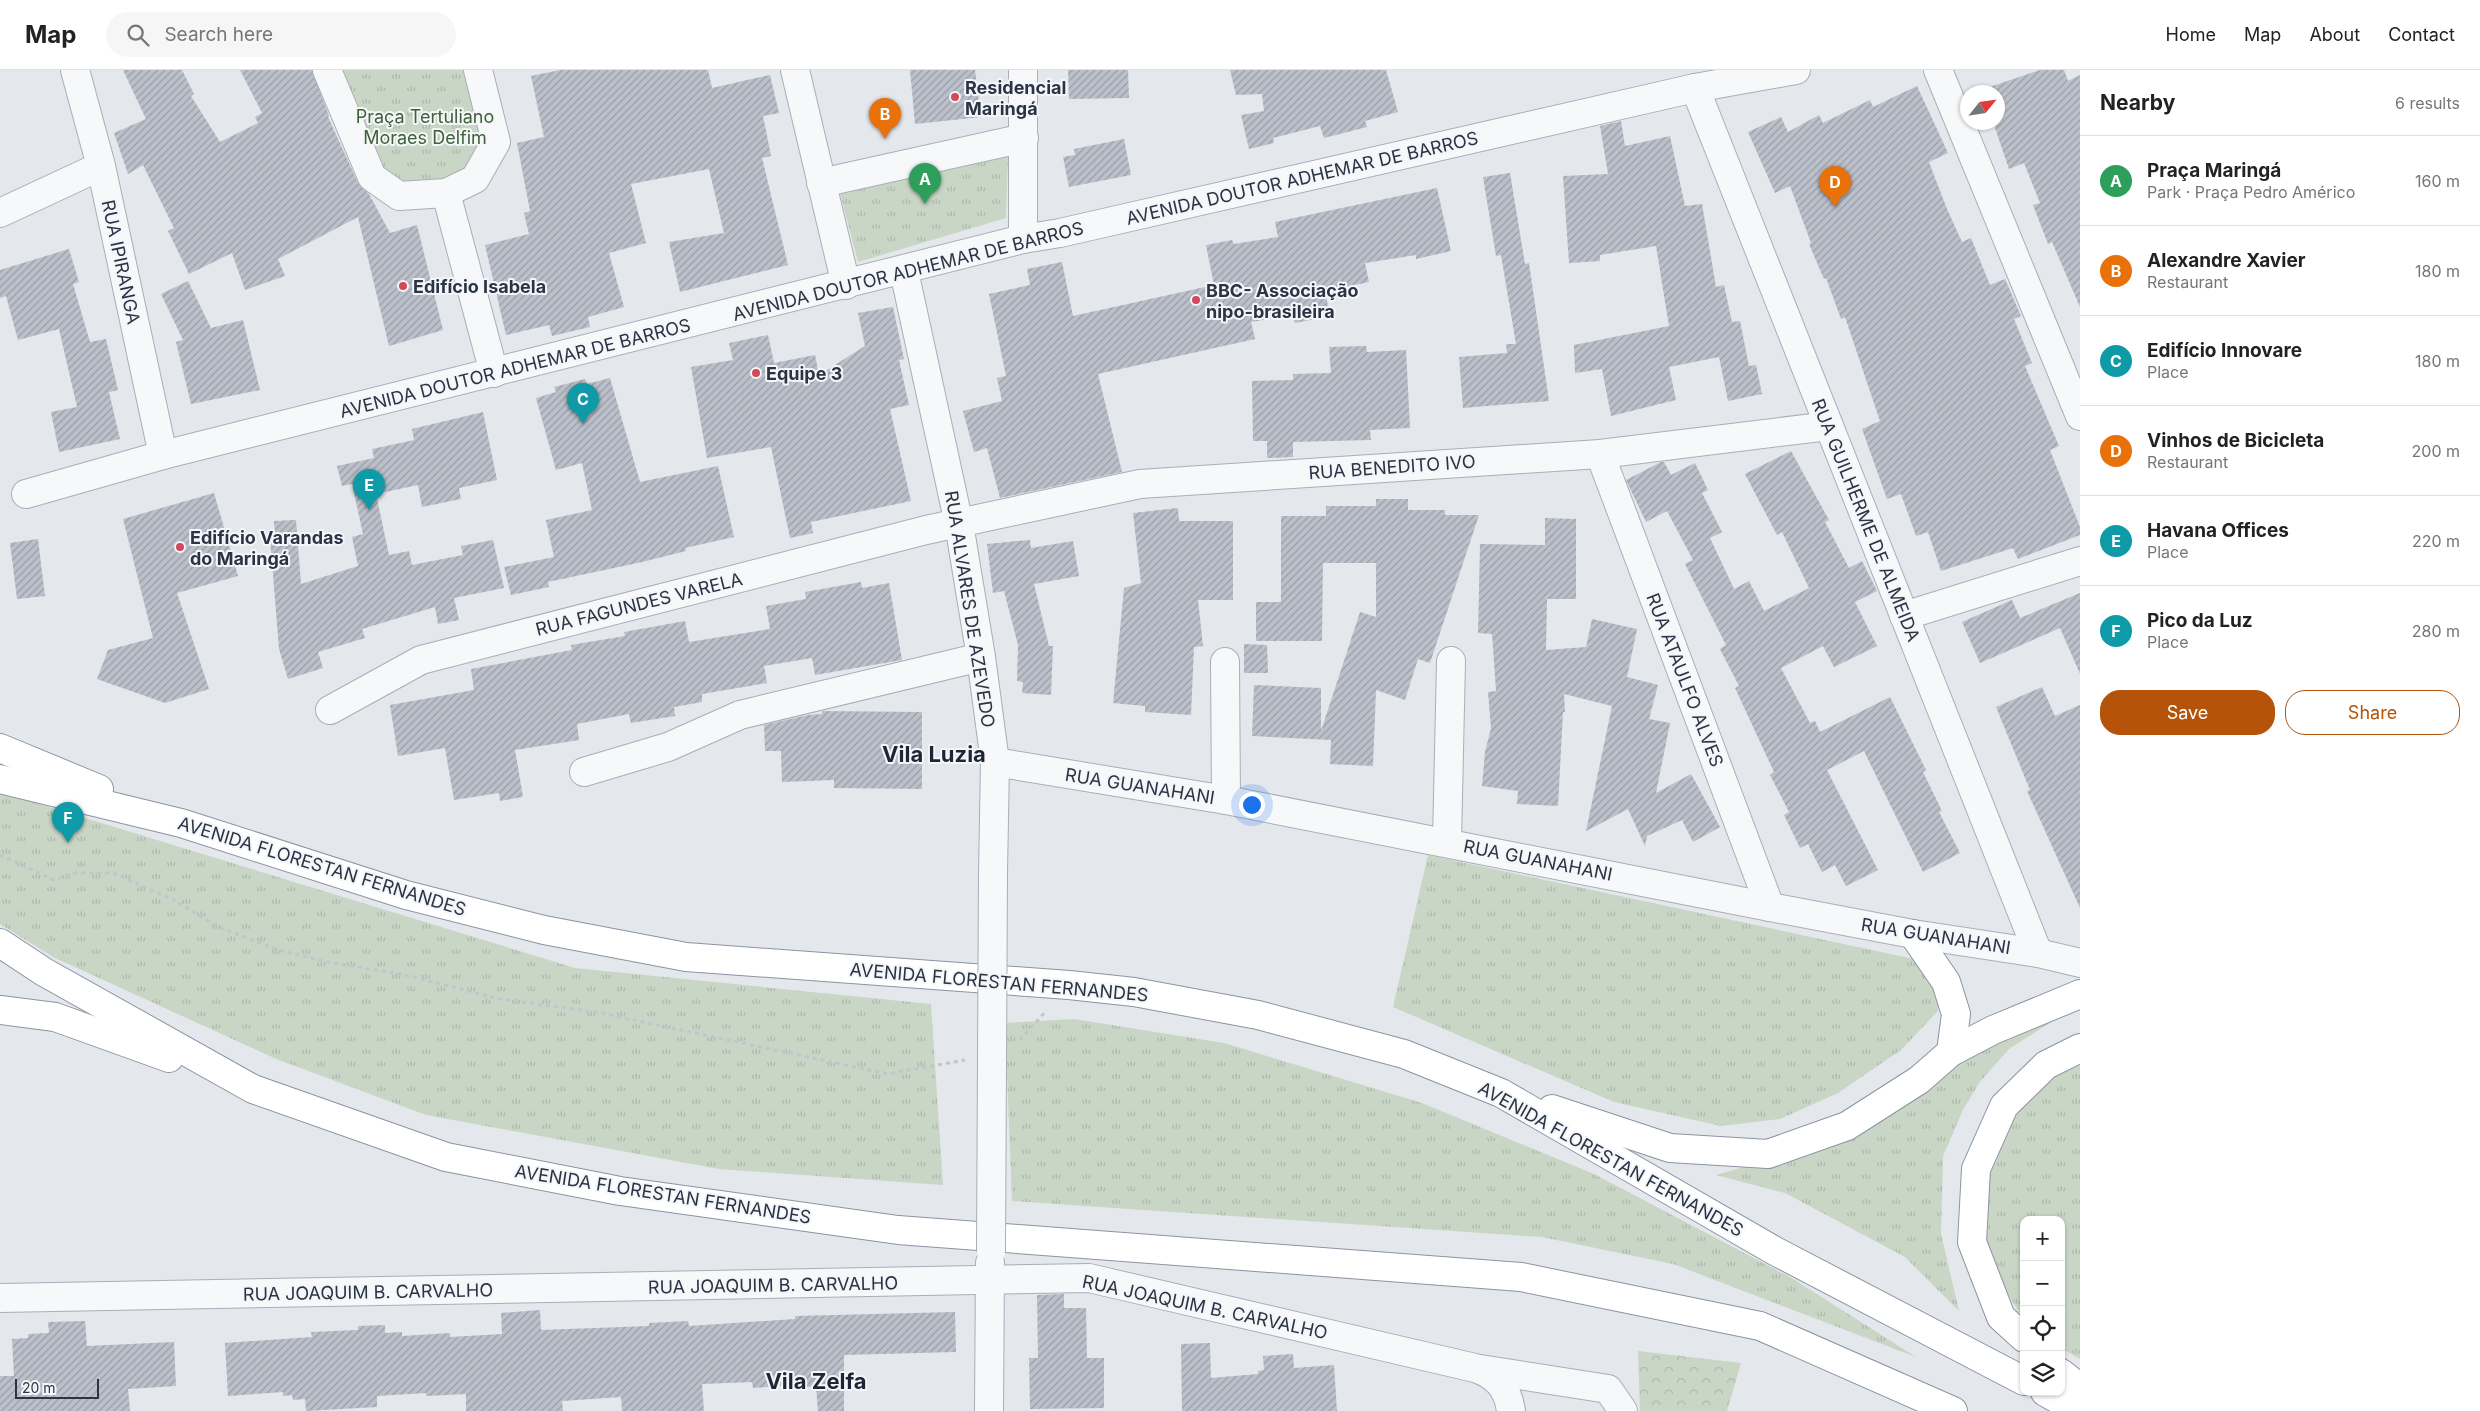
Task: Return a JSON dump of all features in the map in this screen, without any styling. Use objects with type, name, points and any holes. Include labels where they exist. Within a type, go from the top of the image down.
[{"type":"highway","points":[[0,748],[181,823]]},
{"type":"highway","name":"AVENIDA FLORESTAN FERNANDES","points":[[0,779],[181,823],[406,895],[544,930],[686,957],[1069,985],[1134,992],[1258,1015],[1404,1054],[1501,1093],[1775,1251],[2020,1379]]},
{"type":"highway","points":[[1913,934],[1946,982],[1956,1014],[1951,1052]]},
{"type":"highway","name":"AVENIDA FLORESTAN FERNANDES","points":[[0,943],[44,972],[253,1090],[446,1157],[620,1191],[898,1230],[1521,1277],[1760,1326],[1953,1411]]},
{"type":"highway","points":[[1501,1093],[1670,1148],[1768,1154],[1848,1126],[1919,1080],[1951,1052],[2001,1026],[2080,994]]},
{"type":"highway","points":[[0,1010],[55,1017],[253,1090]]},
{"type":"highway","points":[[2020,1334],[2001,1317],[1972,1242],[1976,1169],[2004,1106],[2046,1065],[2080,1048]]},
{"type":"highway","points":[[2065,1376],[2080,1388]]},
{"type":"highway","points":[[2052,1396],[2079,1411]]},
{"type":"street","name":"RUA IPIRANGA","points":[[75,70],[101,166],[163,455]]},
{"type":"street","points":[[327,70],[372,177],[399,196],[446,193],[475,179],[496,142],[478,70]]},
{"type":"street","points":[[796,70],[846,285]]},
{"type":"street","points":[[1023,70],[1023,239]]},
{"type":"street","name":"AVENIDA DOUTOR ADHEMAR DE BARROS","points":[[26,494],[163,455],[494,374],[904,271],[1023,239],[1060,233],[1695,88],[1796,70]]},
{"type":"street","points":[[1938,70],[2080,416]]},
{"type":"street","name":"RUA GUILHERME DE ALMEIDA","points":[[1695,88],[2038,953]]},
{"type":"street","points":[[821,183],[1024,138]]},
{"type":"street","points":[[0,213],[101,166]]},
{"type":"street","points":[[446,193],[494,374]]},
{"type":"street","name":"RUA ALVARES DE AZEVEDO","points":[[904,271],[959,524],[981,657],[995,762],[990,1252],[988,1281],[989,1411]]},
{"type":"street","name":"RUA BENEDITO IVO","points":[[959,524],[1140,484],[1600,454],[1829,426]]},
{"type":"street","name":"RUA ATAULFO ALVES","points":[[1600,454],[1770,907]]},
{"type":"street","name":"RUA FAGUNDES VARELA","points":[[330,710],[421,660],[916,533],[959,524]]},
{"type":"street","points":[[1904,616],[2080,561]]},
{"type":"street","points":[[584,772],[668,747],[740,715],[981,657]]},
{"type":"street","points":[[1447,842],[1451,661]]},
{"type":"street","points":[[1225,662],[1226,800]]},
{"type":"street","name":"RUA GUANAHANI","points":[[995,762],[1226,800],[1770,907],[1913,934],[2038,953],[2080,963]]},
{"type":"street","name":"RUA JOAQUIM B. CARVALHO","points":[[0,1298],[1089,1278],[1475,1368],[1496,1377],[1504,1388],[1511,1411]]},
{"type":"street","points":[[1475,1368],[1608,1389],[1623,1411]]},
{"type":"path","points":[[0,855],[54,880],[76,873],[113,873],[174,900],[216,926],[278,950],[328,962],[401,974],[500,999],[596,1012],[888,1074],[972,1058]]},
{"type":"path","points":[[1017,1044],[1069,985]]},
{"type":"green space","name":"Praça Tertuliano Moraes Delfim","points":[[343,70],[468,70],[487,141],[466,172],[442,183],[409,184],[381,167]]},
{"type":"green space","points":[[1008,154],[1006,218],[858,262],[839,189]]},
{"type":"green space","points":[[0,792],[575,968],[931,1004],[943,1185],[719,1169],[426,1115],[274,1058],[53,957],[0,924]]},
{"type":"green space","points":[[1428,855],[1928,962],[1937,983],[1938,1011],[1901,1050],[1838,1093],[1780,1119],[1721,1126],[1614,1102],[1393,1007]]},
{"type":"green space","points":[[2064,1014],[2009,1049],[1979,1083],[1963,1110],[1943,1156],[1941,1234],[1959,1311],[1905,1257],[1785,1193],[1716,1175],[1821,1145],[1959,1054]]},
{"type":"green space","points":[[1074,1019],[1224,1043],[1422,1103],[1594,1174],[1790,1277],[1916,1357],[1673,1264],[1542,1237],[1012,1201],[1005,1023]]},
{"type":"green space","points":[[2080,1059],[2080,1359],[2065,1350],[2065,1216],[2020,1216],[2020,1313],[1995,1266],[1985,1232],[1984,1221],[1987,1191],[2004,1127],[2015,1108],[2023,1099],[2051,1077]]},
{"type":"green space","points":[[1638,1351],[1741,1363],[1727,1411],[1640,1411]]},
{"type":"building","points":[[123,70],[182,70],[194,94],[191,96],[220,142],[258,123],[255,117],[262,113],[240,70],[312,70],[328,117],[358,183],[369,194],[390,233],[417,225],[443,330],[389,346],[358,217],[278,259],[285,276],[245,290],[232,253],[189,274],[168,231],[174,228],[143,165],[128,174],[114,133],[146,119]]},
{"type":"building","points":[[560,70],[708,70],[712,88],[770,75],[779,113],[763,116],[771,156],[762,158],[788,265],[680,292],[669,242],[724,233],[709,169],[631,184],[646,243],[609,253],[624,307],[588,317],[590,327],[552,336],[549,325],[506,335],[485,245],[529,234],[524,213],[530,211],[517,143],[544,137],[531,76]]},
{"type":"building","name":"Residencial Maringá","points":[[910,70],[975,70],[981,117],[915,124]]},
{"type":"building","points":[[1068,70],[1128,70],[1129,98],[1069,99]]},
{"type":"building","points":[[1230,70],[1386,70],[1398,112],[1365,121],[1367,127],[1324,138],[1320,126],[1273,138],[1274,143],[1249,149],[1241,115],[1264,111],[1262,94],[1236,95]]},
{"type":"building","points":[[2040,70],[2064,70],[2068,81],[2080,75],[2080,307],[2052,242],[2048,244],[2033,205],[2040,203],[2024,163],[2009,169],[1996,130],[2005,130],[2005,85],[1996,85]]},
{"type":"building","points":[[1917,86],[1948,153],[1929,162],[1947,209],[1962,242],[1971,238],[1990,285],[2005,279],[2021,316],[2014,319],[2032,363],[2025,366],[2059,446],[2050,450],[2080,527],[2080,535],[2018,559],[2013,548],[1941,571],[1928,532],[1916,536],[1901,494],[1887,499],[1862,429],[1880,421],[1845,317],[1841,319],[1826,278],[1824,279],[1809,244],[1811,243],[1790,186],[1775,193],[1748,132],[1781,117],[1788,132],[1819,115],[1823,123],[1870,100],[1873,107]]},
{"type":"building","points":[[1621,121],[1625,146],[1670,136],[1685,206],[1702,204],[1716,287],[1724,285],[1732,322],[1740,321],[1749,366],[1756,365],[1762,394],[1728,401],[1719,357],[1669,367],[1676,400],[1611,416],[1602,369],[1575,373],[1574,345],[1669,326],[1656,246],[1600,255],[1600,261],[1569,263],[1563,176],[1608,174],[1600,126]]},
{"type":"building","points":[[1124,139],[1131,175],[1069,187],[1063,157],[1075,155],[1074,149]]},
{"type":"building","points":[[1510,173],[1525,264],[1529,263],[1549,401],[1463,408],[1459,357],[1507,353],[1506,344],[1516,344],[1501,255],[1496,256],[1483,177]]},
{"type":"building","points":[[1437,188],[1451,251],[1416,259],[1416,255],[1365,263],[1369,282],[1325,291],[1330,316],[1295,323],[1293,315],[1251,322],[1255,339],[1098,374],[1122,472],[1000,498],[987,448],[974,452],[963,411],[1002,401],[997,378],[1006,376],[989,294],[1030,285],[1027,269],[1062,262],[1073,316],[1214,285],[1206,245],[1232,240],[1234,244],[1278,237],[1275,222]]},
{"type":"building","points":[[69,249],[79,282],[73,284],[90,342],[106,339],[118,390],[109,392],[120,439],[59,452],[51,412],[77,407],[59,329],[18,340],[6,296],[0,298],[0,270]]},
{"type":"building","points":[[188,281],[211,328],[243,320],[260,390],[191,404],[176,342],[183,340],[161,294]]},
{"type":"building","points":[[893,307],[904,359],[899,360],[909,405],[890,409],[911,501],[811,522],[813,533],[790,538],[771,447],[707,458],[691,367],[733,360],[729,343],[768,335],[774,363],[815,355],[819,375],[865,346],[858,313]]},
{"type":"building","points":[[1366,346],[1367,352],[1406,350],[1410,428],[1370,430],[1371,440],[1293,442],[1293,457],[1267,458],[1267,441],[1253,441],[1252,381],[1293,380],[1293,374],[1331,373],[1329,347]]},
{"type":"building","points":[[610,378],[640,482],[718,466],[734,537],[685,548],[686,551],[642,562],[548,582],[549,587],[511,595],[504,567],[554,557],[546,520],[592,510],[582,463],[556,470],[536,398],[556,392],[554,387],[585,379],[587,384]]},
{"type":"building","points":[[483,412],[497,480],[459,488],[461,499],[422,507],[418,485],[376,494],[389,555],[409,551],[412,565],[463,555],[461,546],[493,540],[504,588],[454,598],[459,620],[438,624],[435,607],[362,629],[365,638],[318,652],[323,668],[288,679],[279,649],[270,537],[275,537],[274,521],[296,520],[301,584],[358,566],[352,537],[363,534],[352,484],[342,486],[337,466],[374,458],[372,449],[414,440],[412,429]]},
{"type":"building","points":[[1791,451],[1829,520],[1825,522],[1849,568],[1862,561],[1877,591],[1855,602],[1877,646],[1834,667],[1823,646],[1781,668],[1810,723],[1815,721],[1820,732],[1890,697],[1926,770],[1923,772],[1942,811],[1939,812],[1960,853],[1923,872],[1864,751],[1827,770],[1878,870],[1846,886],[1835,865],[1822,872],[1808,844],[1800,848],[1784,815],[1789,812],[1770,775],[1774,772],[1735,688],[1739,686],[1720,649],[1726,645],[1685,564],[1693,560],[1667,511],[1646,522],[1626,480],[1661,462],[1664,462],[1671,475],[1695,463],[1708,490],[1702,493],[1722,532],[1710,538],[1734,589],[1749,581],[1764,611],[1809,588],[1782,532],[1777,535],[1745,474]]},
{"type":"building","points":[[214,493],[238,576],[177,593],[209,689],[165,703],[97,679],[108,650],[153,638],[123,519]]},
{"type":"building","points":[[1376,499],[1408,499],[1408,510],[1445,510],[1445,515],[1479,515],[1430,663],[1418,659],[1405,700],[1376,690],[1373,766],[1330,764],[1331,740],[1252,736],[1254,685],[1321,688],[1321,731],[1360,612],[1376,617],[1376,563],[1323,563],[1322,641],[1256,641],[1256,602],[1281,602],[1281,516],[1326,516],[1326,506],[1376,506]]},
{"type":"building","points":[[1178,508],[1179,521],[1233,521],[1233,600],[1198,600],[1203,646],[1194,647],[1191,715],[1145,712],[1145,706],[1113,703],[1124,588],[1141,583],[1133,513]]},
{"type":"building","points":[[1545,518],[1576,519],[1576,599],[1547,599],[1546,650],[1586,647],[1592,619],[1637,629],[1627,677],[1658,685],[1649,719],[1670,723],[1656,793],[1691,774],[1720,827],[1693,842],[1682,820],[1647,836],[1645,846],[1628,809],[1586,831],[1612,706],[1564,694],[1565,712],[1563,712],[1558,806],[1517,804],[1518,791],[1482,786],[1485,752],[1491,728],[1488,692],[1496,691],[1492,634],[1478,633],[1480,544],[1545,545]]},
{"type":"building","points":[[38,539],[45,596],[17,599],[10,543]]},
{"type":"building","points":[[1030,540],[1031,548],[1073,541],[1079,576],[1034,584],[1049,646],[1053,646],[1051,695],[1022,693],[1023,682],[1017,681],[1018,645],[1004,591],[993,593],[987,544]]},
{"type":"building","points":[[861,582],[862,588],[889,583],[902,660],[815,675],[812,658],[764,666],[767,683],[702,694],[702,702],[674,707],[675,716],[631,723],[629,714],[577,724],[579,740],[515,750],[523,797],[500,801],[499,793],[454,800],[445,748],[398,756],[390,705],[474,690],[471,669],[572,650],[571,645],[625,636],[624,632],[685,621],[689,642],[770,629],[766,606],[806,599],[805,592]]},
{"type":"building","points":[[2080,593],[2080,674],[2060,628],[1980,663],[1962,622],[2012,600],[2020,618]]},
{"type":"building","points":[[1244,644],[1267,645],[1268,673],[1244,673]]},
{"type":"building","points":[[2042,687],[2055,716],[2080,705],[2080,908],[2027,791],[2030,790],[1996,707]]},
{"type":"building","points":[[822,711],[922,712],[922,789],[834,788],[834,780],[782,782],[781,751],[765,751],[764,725],[808,715],[822,714]]},
{"type":"building","points":[[1064,1294],[1064,1308],[1086,1308],[1087,1358],[1104,1358],[1104,1408],[1030,1409],[1029,1358],[1038,1358],[1037,1295]]},
{"type":"building","points":[[540,1310],[541,1330],[649,1326],[649,1323],[688,1321],[689,1326],[795,1319],[795,1316],[955,1312],[956,1352],[844,1355],[844,1411],[818,1411],[816,1387],[796,1387],[796,1385],[753,1388],[752,1382],[702,1384],[704,1411],[622,1411],[621,1397],[562,1401],[563,1411],[466,1411],[466,1394],[426,1396],[426,1393],[377,1396],[377,1407],[306,1411],[305,1399],[293,1400],[292,1395],[283,1396],[283,1392],[228,1396],[225,1343],[312,1337],[311,1332],[358,1330],[358,1326],[385,1325],[385,1333],[402,1332],[402,1336],[450,1333],[450,1337],[502,1334],[501,1313]]},
{"type":"building","points":[[85,1321],[87,1346],[174,1342],[176,1386],[128,1389],[130,1411],[0,1411],[0,1376],[14,1376],[12,1339],[28,1338],[28,1334],[49,1333],[48,1322]]},
{"type":"building","points":[[1210,1343],[1211,1378],[1258,1374],[1258,1371],[1264,1370],[1263,1356],[1293,1354],[1294,1368],[1334,1365],[1337,1411],[1182,1411],[1181,1344]]},
{"type":"place","name":"Residencial Maringá","points":[[955,97]]},
{"type":"place","name":"Alexandre Xavier","points":[[885,139]]},
{"type":"place","name":"Praça Maringá","points":[[925,204]]},
{"type":"place","name":"Vinhos de Bicicleta","points":[[1835,207]]},
{"type":"place","name":"Edifício Isabela","points":[[403,286]]},
{"type":"place","name":"BBC- Associação nipo-brasileira","points":[[1196,300]]},
{"type":"place","name":"Equipe 3","points":[[756,373]]},
{"type":"place","name":"Edifício Innovare","points":[[583,424]]},
{"type":"place","name":"Havana Offices","points":[[369,510]]},
{"type":"place","name":"Edifício Varandas do Maringá","points":[[180,547]]},
{"type":"place","name":"Pico da Luz","points":[[68,843]]},
{"type":"district","name":"Vila Luzia","points":[[934,754]]},
{"type":"district","name":"Vila Zelfa","points":[[816,1381]]}]
